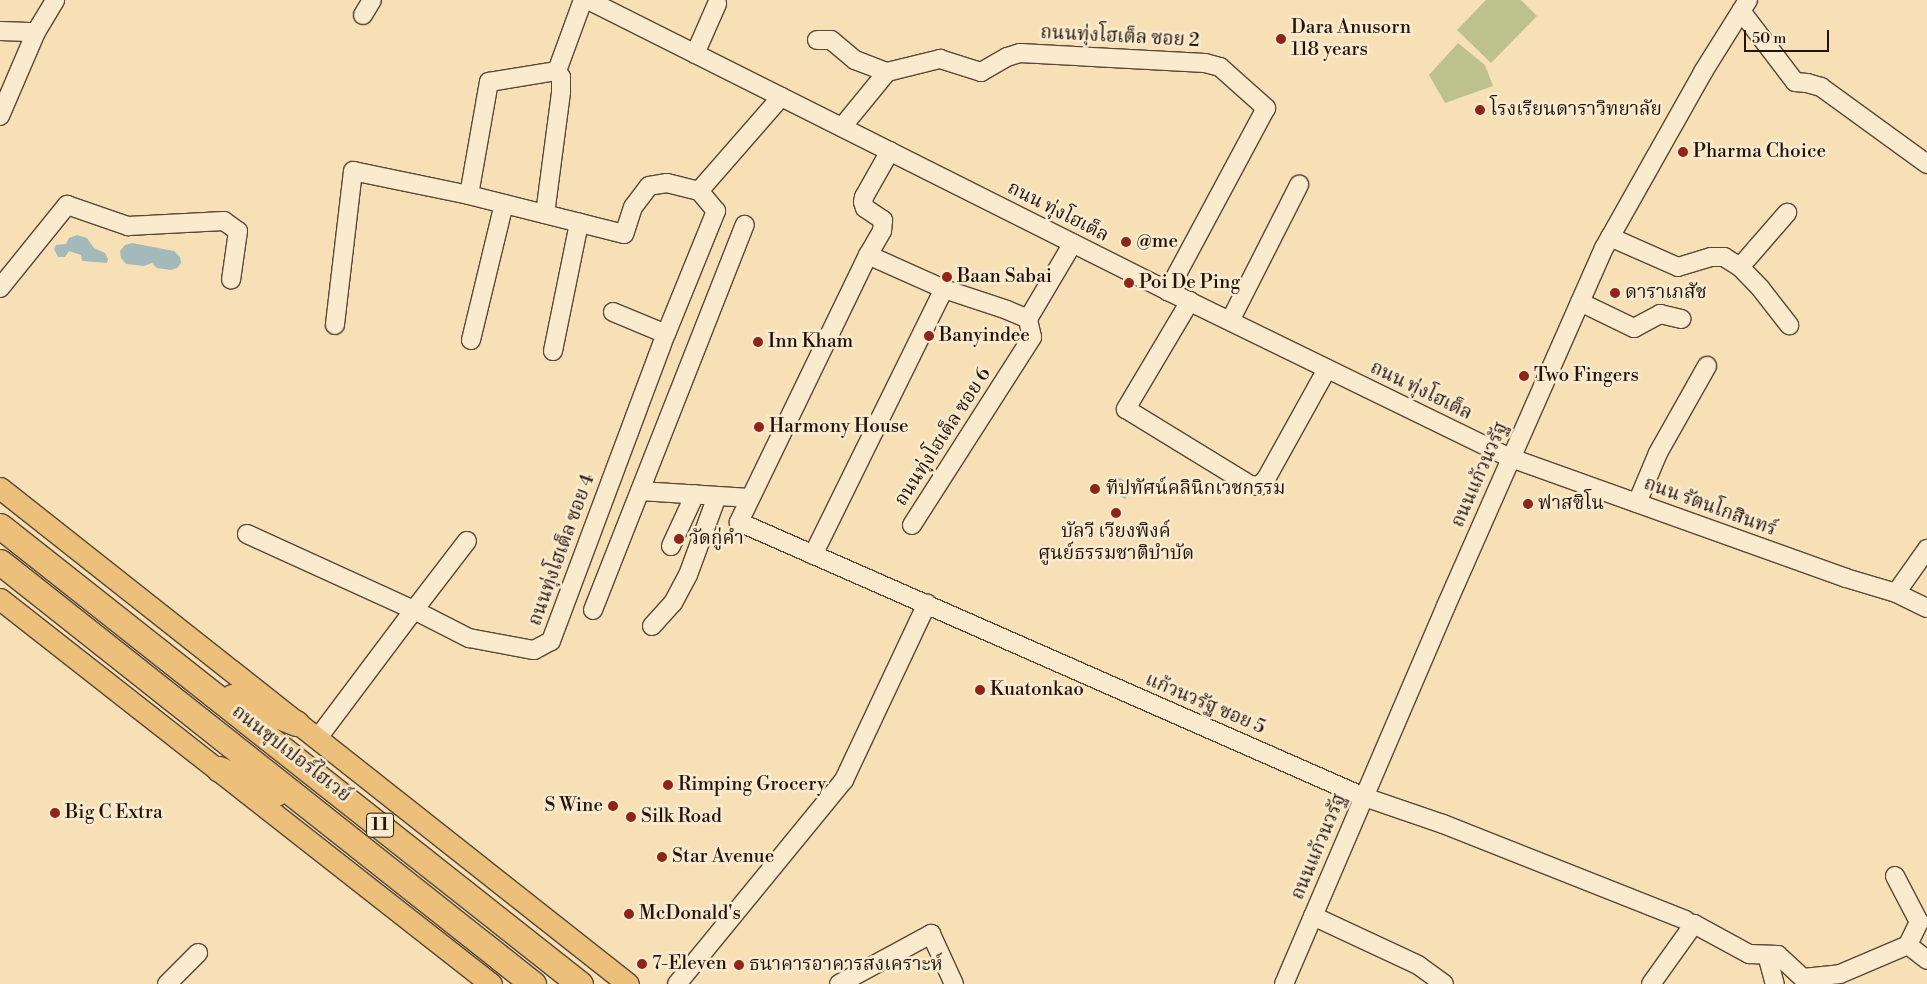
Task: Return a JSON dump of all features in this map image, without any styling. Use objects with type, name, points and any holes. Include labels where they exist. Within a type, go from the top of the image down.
[{"type":"highway","name":"ถนนซุปเปอร์ไฮเวย์","points":[[0,526],[580,984]]},
{"type":"highway","name":"ถนนซุปเปอร์ไฮเวย์","points":[[0,562],[533,984]]},
{"type":"highway","points":[[206,687],[296,723]]},
{"type":"highway","points":[[219,769],[306,806]]},
{"type":"main road","points":[[0,488],[628,984]]},
{"type":"main road","points":[[0,598],[492,984]]},
{"type":"street","points":[[0,116],[36,32],[55,0]]},
{"type":"street","points":[[363,15],[372,0]]},
{"type":"street","points":[[557,71],[583,0]]},
{"type":"street","name":"ถนน ทุ่งโฮเต็ล","points":[[588,0],[1168,291],[1511,458]]},
{"type":"street","points":[[695,54],[716,4]]},
{"type":"street","points":[[1745,6],[1795,82],[1821,87],[1927,164]]},
{"type":"street","name":"ถนนแก้วนวรัฐ","points":[[1284,984],[1511,458],[1610,237],[1703,72],[1745,6]]},
{"type":"street","points":[[0,31],[36,32]]},
{"type":"street","points":[[817,40],[831,40],[855,60],[887,72],[842,127]]},
{"type":"street","name":"ถนนทุ่งโฮเต็ล ซอย 2","points":[[887,72],[940,58],[981,72],[1007,57],[1020,53],[1205,63],[1220,67],[1266,108],[1168,291]]},
{"type":"street","points":[[469,195],[489,82],[557,71]]},
{"type":"street","points":[[545,214],[561,92],[561,77],[557,71]]},
{"type":"street","points":[[335,325],[353,171],[469,195],[624,234],[633,207],[649,186],[667,183],[698,191],[781,97]]},
{"type":"street","points":[[640,491],[750,498],[885,223],[865,208],[864,197],[890,151]]},
{"type":"street","points":[[1230,321],[1299,185]]},
{"type":"street","name":"ถนนทุ่งโฮเต็ล ซอย 4","points":[[247,534],[414,610],[469,638],[534,650],[551,641],[666,334],[716,211],[698,191]]},
{"type":"street","points":[[471,340],[504,204]]},
{"type":"street","points":[[0,288],[67,205],[128,226],[224,221],[238,231],[231,280]]},
{"type":"street","points":[[1740,267],[1787,212]]},
{"type":"street","points":[[553,351],[580,223]]},
{"type":"street","points":[[593,610],[745,225]]},
{"type":"street","points":[[1610,237],[1678,267],[1718,256],[1740,267],[1761,289],[1789,326]]},
{"type":"street","points":[[868,255],[944,289],[1007,310],[1028,320],[1073,243]]},
{"type":"street","points":[[813,555],[944,289]]},
{"type":"street","points":[[1190,301],[1126,409],[1250,485],[1259,486],[1266,479],[1327,369]]},
{"type":"street","points":[[1580,302],[1634,328],[1660,314],[1680,319]]},
{"type":"street","points":[[613,312],[666,334]]},
{"type":"street","name":"ถนนทุ่งโฮเต็ล ซอย 6","points":[[912,525],[1032,337],[1028,320]]},
{"type":"street","points":[[1637,503],[1658,454],[1706,366]]},
{"type":"street","name":"ถนน รัตนโกสินทร์","points":[[1511,458],[1896,593],[1927,608]]},
{"type":"street","points":[[672,546],[694,494]]},
{"type":"street","points":[[652,626],[673,603],[688,575],[717,496]]},
{"type":"street","name":"แก้วนวรัฐ ซอย 5","points":[[750,498],[739,522],[1128,694],[1158,702],[1443,824],[1686,920]]},
{"type":"street","points":[[317,739],[467,541]]},
{"type":"street","points":[[1896,593],[1927,549]]},
{"type":"street","points":[[1911,572],[1914,583],[1927,602]]},
{"type":"street","points":[[677,984],[854,783],[862,754],[932,606]]},
{"type":"street","points":[[1651,984],[1694,924],[1749,954],[1778,955],[1803,978],[1840,974],[1908,945],[1918,922],[1895,876]]},
{"type":"street","points":[[689,984],[743,911]]},
{"type":"street","points":[[1313,916],[1418,965],[1444,984]]},
{"type":"street","points":[[839,984],[931,934],[954,984]]},
{"type":"street","points":[[1908,945],[1927,960]]},
{"type":"street","points":[[167,984],[198,953]]},
{"type":"street","points":[[1767,955],[1775,984]]},
{"type":"green space","points":[[1486,0],[1521,0],[1537,16],[1491,63],[1457,30]]},
{"type":"green space","points":[[1458,43],[1485,65],[1493,86],[1445,103],[1429,75]]},
{"type":"shaded area","points":[[77,235],[87,238],[94,248],[105,253],[108,259],[107,263],[82,261],[81,255],[69,251],[65,257],[58,257],[54,249],[56,245],[66,244],[69,238]]},
{"type":"shaded area","points":[[132,243],[174,251],[180,257],[181,263],[177,268],[171,270],[157,268],[152,263],[144,266],[126,264],[121,258],[120,251],[125,245]]},
{"type":"shaded area","points":[[1118,477],[1133,486],[1125,499],[1110,490]]},
{"type":"place","name":"Dara Anusorn 118 years","points":[[1281,39]]},
{"type":"place","name":"โรงเรียนดาราวิทยาลัย","points":[[1480,110]]},
{"type":"place","name":"Pharma Choice","points":[[1683,152]]},
{"type":"place","name":"@me","points":[[1126,242]]},
{"type":"place","name":"Baan Sabai","points":[[947,277]]},
{"type":"place","name":"Poi De Ping","points":[[1129,283]]},
{"type":"place","name":"ดาราเภสัช","points":[[1615,293]]},
{"type":"place","name":"Banyindee","points":[[929,336]]},
{"type":"place","name":"Inn Kham","points":[[758,342]]},
{"type":"place","name":"Two Fingers","points":[[1524,376]]},
{"type":"place","name":"Harmony House","points":[[759,427]]},
{"type":"place","name":"ทีปทัศน์คลินิกเวชกรรม","points":[[1095,489]]},
{"type":"place","name":"ฟาสซิโน","points":[[1528,504]]},
{"type":"place","name":"บัลวี เวียงพิงค์ ศูนย์ธรรมชาติบำบัด","points":[[1116,513]]},
{"type":"place","name":"วัดกู่คำ","points":[[679,539]]},
{"type":"place","name":"Kuatonkao","points":[[980,690]]},
{"type":"place","name":"Rimping Grocery","points":[[668,785]]},
{"type":"place","name":"S Wine","points":[[613,806]]},
{"type":"place","name":"Big C Extra","points":[[55,813]]},
{"type":"place","name":"Silk Road","points":[[631,817]]},
{"type":"place","name":"Star Avenue","points":[[662,857]]},
{"type":"place","name":"McDonald's","points":[[629,914]]},
{"type":"place","name":"7-Eleven","points":[[642,964]]},
{"type":"place","name":"ธนาคารอาคารสงเคราะห์","points":[[739,965]]}]
